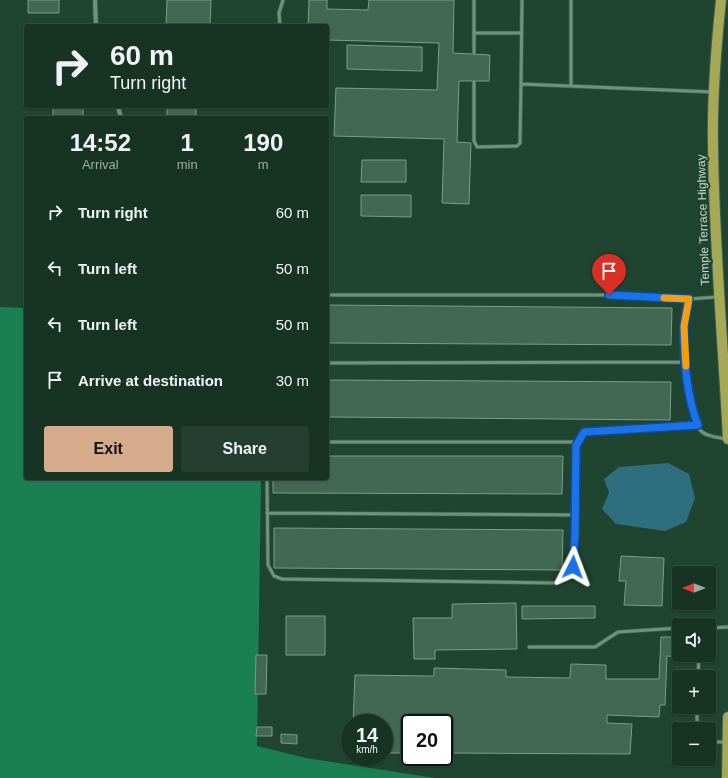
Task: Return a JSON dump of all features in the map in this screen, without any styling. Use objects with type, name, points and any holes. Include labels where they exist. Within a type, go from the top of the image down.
[{"type":"main road","name":"Temple Terrace Highway","points":[[721,0],[717,32],[713,145],[718,297],[728,439]]},
{"type":"main road","points":[[727,778],[728,717]]},
{"type":"street","points":[[95,0],[96,24]]},
{"type":"lane","points":[[280,24],[279,13],[283,0]]},
{"type":"lane","points":[[474,0],[474,54]]},
{"type":"lane","points":[[474,81],[474,141],[477,147],[517,146],[520,143],[522,0]]},
{"type":"lane","points":[[571,0],[571,86]]},
{"type":"lane","points":[[474,33],[522,34]]},
{"type":"lane","points":[[521,84],[714,92]]},
{"type":"lane","points":[[329,295],[609,295],[689,299],[718,297]]},
{"type":"lane","points":[[689,299],[684,326],[686,376],[694,415],[700,430],[711,436],[728,439]]},
{"type":"lane","points":[[329,363],[686,362]]},
{"type":"lane","points":[[267,480],[268,565],[274,576],[282,579],[556,583],[570,577],[573,567],[576,446],[584,432],[698,425]]},
{"type":"lane","points":[[329,442],[578,442]]},
{"type":"lane","points":[[267,513],[575,515]]},
{"type":"lane","points":[[716,628],[728,627]]},
{"type":"lane","points":[[529,647],[595,647],[618,632],[672,628]]},
{"type":"lane","points":[[716,742],[728,742]]},
{"type":"green space","points":[[0,307],[24,308],[24,480],[261,480],[257,746],[306,758],[341,763],[341,766],[358,766],[435,778],[0,778]]},
{"type":"water","points":[[668,463],[689,474],[695,498],[686,522],[665,531],[616,524],[602,509],[609,493],[604,479],[619,467]]},
{"type":"building","points":[[28,0],[59,0],[59,13],[28,13]]},
{"type":"building","points":[[167,0],[211,0],[210,24],[166,24]]},
{"type":"building","points":[[309,0],[327,0],[327,9],[368,10],[369,0],[454,0],[453,53],[490,55],[489,81],[459,81],[457,142],[471,143],[469,204],[442,203],[444,139],[334,136],[336,88],[437,90],[439,43],[329,40],[329,24],[308,24]]},
{"type":"building","points":[[347,45],[422,47],[422,71],[347,69]]},
{"type":"building","points":[[53,108],[83,108],[83,116],[53,116]]},
{"type":"building","points":[[167,108],[196,108],[196,116],[167,116]]},
{"type":"building","points":[[362,160],[406,160],[406,182],[361,182]]},
{"type":"building","points":[[361,195],[411,195],[411,217],[361,216]]},
{"type":"building","points":[[329,305],[672,308],[671,345],[329,343]]},
{"type":"building","points":[[329,380],[671,382],[670,420],[329,417]]},
{"type":"building","points":[[329,456],[563,456],[562,494],[273,493],[273,480],[329,480]]},
{"type":"building","points":[[274,528],[563,530],[562,570],[274,568]]},
{"type":"building","points":[[621,556],[664,558],[662,606],[624,605],[626,581],[619,581]]},
{"type":"building","points":[[516,603],[517,649],[435,650],[435,659],[414,659],[413,618],[452,618],[452,604]]},
{"type":"building","points":[[522,606],[595,606],[595,618],[522,619]]},
{"type":"building","points":[[286,616],[325,616],[325,655],[286,655]]},
{"type":"building","points":[[661,637],[672,637],[672,656],[667,656],[665,705],[660,705],[659,717],[607,715],[607,723],[632,724],[630,754],[453,753],[453,714],[401,714],[401,753],[393,753],[393,714],[353,714],[355,675],[434,676],[434,668],[506,670],[506,677],[570,678],[571,664],[606,665],[606,679],[659,679]]},
{"type":"building","points":[[256,655],[267,655],[266,694],[255,694]]},
{"type":"building","points":[[257,727],[272,727],[272,736],[256,736]]},
{"type":"building","points":[[281,734],[297,735],[297,744],[281,743]]},
{"type":"slow traffic","points":[[664,298],[689,299],[684,326],[686,366]]},
{"type":"route","points":[[573,567],[575,535],[576,446],[584,432],[698,425],[694,415],[686,376],[684,326],[689,299],[609,295]]}]
